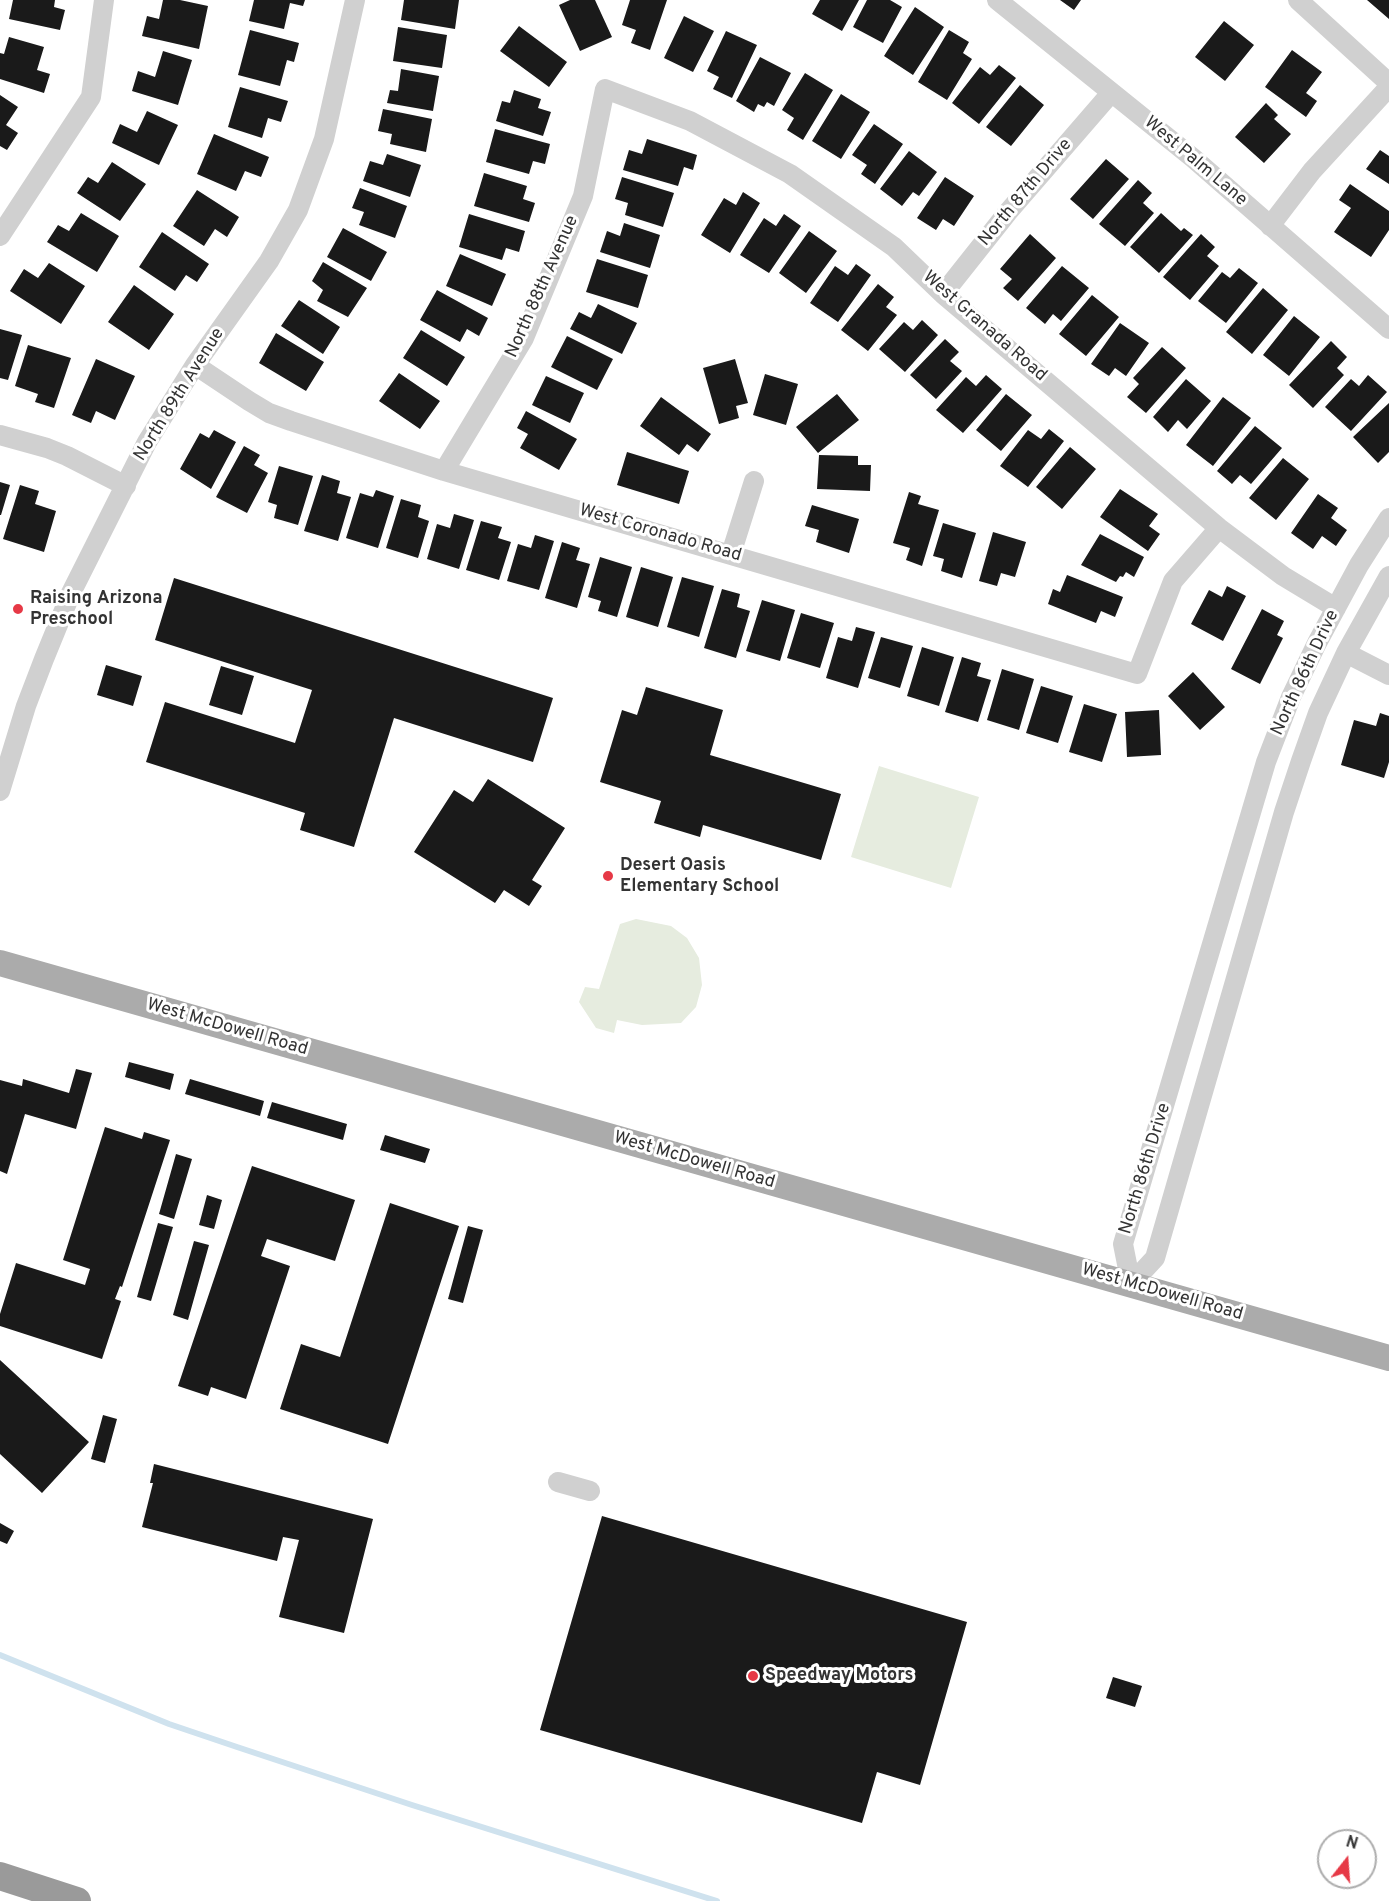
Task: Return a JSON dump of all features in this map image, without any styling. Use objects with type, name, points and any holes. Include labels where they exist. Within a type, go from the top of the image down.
[{"type":"highway","points":[[0,1876],[77,1901]]},
{"type":"main road","name":"West McDowell Road","points":[[0,963],[1389,1358]]},
{"type":"street","points":[[0,236],[91,97],[104,0]]},
{"type":"street","name":"North 89th Avenue","points":[[0,791],[26,706],[44,659],[72,593],[147,442],[195,365],[269,261],[298,210],[324,139],[355,0]]},
{"type":"street","name":"West Palm Lane","points":[[998,0],[1193,158],[1389,328]]},
{"type":"street","points":[[1270,226],[1312,171],[1389,85],[1298,0]]},
{"type":"street","name":"West Granada Road","points":[[605,89],[690,121],[790,174],[894,247],[943,294],[1219,528],[1284,576],[1336,608]]},
{"type":"street","name":"North 88th Avenue","points":[[444,471],[524,338],[583,196],[605,89]]},
{"type":"street","name":"North 87th Drive","points":[[943,294],[1008,212],[1111,93]]},
{"type":"street","name":"West Coronado Road","points":[[195,365],[269,413],[444,471],[1137,674],[1173,581],[1219,528]]},
{"type":"street","points":[[0,435],[67,456],[126,486]]},
{"type":"street","points":[[731,554],[754,481]]},
{"type":"street","name":"North 86th Drive","points":[[1131,1284],[1123,1244],[1263,773],[1299,679],[1359,565],[1389,518]]},
{"type":"street","name":"North 86th Drive","points":[[1131,1284],[1155,1258],[1284,812],[1318,713],[1346,653],[1389,576]]},
{"type":"street","points":[[1346,653],[1389,675]]},
{"type":"street","points":[[1279,729],[1308,741]]},
{"type":"street","points":[[558,1482],[590,1491]]},
{"type":"shaded area","points":[[879,766],[979,797],[951,888],[851,857]]},
{"type":"shaded area","points":[[636,919],[671,926],[687,938],[699,958],[702,985],[696,1007],[681,1023],[642,1025],[617,1020],[614,1033],[596,1028],[579,1002],[585,987],[599,989],[620,924]]},
{"type":"building","points":[[13,0],[55,0],[54,7],[65,10],[60,30],[9,19]]},
{"type":"building","points":[[163,0],[180,0],[208,6],[199,49],[142,36],[147,16],[159,19]]},
{"type":"building","points":[[254,0],[305,0],[303,6],[290,3],[284,29],[249,21]]},
{"type":"building","points":[[404,0],[459,0],[455,29],[401,20]]},
{"type":"building","points":[[570,0],[595,0],[612,37],[580,51],[559,5]]},
{"type":"building","points":[[630,0],[667,0],[650,50],[631,43],[636,30],[622,25]]},
{"type":"building","points":[[820,0],[859,0],[842,31],[812,14]]},
{"type":"building","points":[[867,0],[890,0],[902,7],[883,43],[853,27]]},
{"type":"building","points":[[1060,0],[1081,0],[1074,10]]},
{"type":"building","points":[[1367,0],[1389,0],[1389,19]]},
{"type":"building","points":[[915,7],[944,27],[913,75],[884,56]]},
{"type":"building","points":[[684,16],[714,31],[693,72],[664,58]]},
{"type":"building","points":[[1224,21],[1254,45],[1225,81],[1195,57]]},
{"type":"building","points":[[519,26],[567,62],[549,87],[500,51]]},
{"type":"building","points":[[398,27],[447,35],[442,68],[393,61]]},
{"type":"building","points":[[250,30],[299,43],[294,62],[287,60],[280,86],[238,75]]},
{"type":"building","points":[[949,30],[969,42],[963,53],[972,59],[947,100],[918,82]]},
{"type":"building","points":[[726,31],[757,45],[732,98],[713,89],[719,77],[707,71]]},
{"type":"building","points":[[9,37],[44,47],[37,70],[50,74],[44,93],[0,79],[0,53],[4,54]]},
{"type":"building","points":[[1292,50],[1322,72],[1306,93],[1317,101],[1306,117],[1265,87]]},
{"type":"building","points":[[163,51],[192,60],[178,105],[132,91],[138,71],[155,77]]},
{"type":"building","points":[[760,57],[791,73],[774,106],[767,102],[764,107],[758,104],[754,112],[736,101]]},
{"type":"building","points":[[999,65],[1016,78],[979,124],[952,103],[980,67],[990,75]]},
{"type":"building","points":[[401,69],[439,76],[433,111],[387,103],[390,90],[398,91]]},
{"type":"building","points":[[805,73],[833,90],[803,140],[787,130],[794,118],[782,110]]},
{"type":"building","points":[[1020,85],[1044,105],[1011,146],[986,127]]},
{"type":"building","points":[[240,87],[288,101],[281,122],[268,118],[262,138],[228,127]]},
{"type":"building","points":[[514,90],[541,99],[538,108],[551,112],[543,136],[496,121],[502,101],[510,103]]},
{"type":"building","points":[[841,94],[870,112],[841,159],[812,141]]},
{"type":"building","points":[[0,95],[18,107],[6,125],[18,133],[7,150],[0,146]]},
{"type":"building","points":[[1266,103],[1278,115],[1274,119],[1291,134],[1264,163],[1235,137]]},
{"type":"building","points":[[383,109],[432,119],[426,152],[390,144],[392,134],[378,131]]},
{"type":"building","points":[[147,111],[178,125],[159,165],[112,143],[120,124],[137,132]]},
{"type":"building","points":[[874,124],[903,144],[875,184],[861,174],[867,165],[852,155]]},
{"type":"building","points":[[495,129],[550,144],[545,164],[533,161],[529,174],[486,162]]},
{"type":"building","points":[[214,134],[269,157],[261,177],[245,171],[236,191],[197,174]]},
{"type":"building","points":[[647,139],[697,155],[693,170],[684,167],[678,186],[623,170],[629,150],[642,154]]},
{"type":"building","points":[[1380,150],[1389,156],[1389,184],[1366,169]]},
{"type":"building","points":[[909,151],[937,172],[919,196],[913,192],[902,206],[880,189]]},
{"type":"building","points":[[387,154],[421,165],[410,197],[363,181],[370,161],[383,165]]},
{"type":"building","points":[[1106,159],[1129,179],[1093,219],[1070,199]]},
{"type":"building","points":[[112,162],[146,184],[120,221],[77,193],[88,177],[98,183]]},
{"type":"building","points":[[484,173],[527,186],[523,199],[535,203],[529,222],[474,206]]},
{"type":"building","points":[[622,177],[674,193],[663,227],[625,215],[628,203],[615,199]]},
{"type":"building","points":[[945,177],[974,196],[954,226],[943,219],[936,230],[917,218]]},
{"type":"building","points":[[1138,180],[1152,193],[1143,203],[1154,213],[1125,246],[1099,224]]},
{"type":"building","points":[[1350,184],[1389,211],[1389,230],[1371,257],[1334,232],[1351,208],[1339,200]]},
{"type":"building","points":[[360,188],[407,206],[395,238],[359,225],[364,212],[352,208]]},
{"type":"building","points":[[197,190],[239,217],[227,237],[215,229],[204,246],[173,226]]},
{"type":"building","points":[[743,192],[760,203],[730,253],[701,235],[724,198],[736,205]]},
{"type":"building","points":[[81,213],[119,236],[97,272],[47,242],[58,225],[69,231]]},
{"type":"building","points":[[1161,213],[1181,231],[1184,228],[1193,235],[1159,273],[1130,247]]},
{"type":"building","points":[[469,214],[525,231],[519,252],[506,248],[502,260],[459,247]]},
{"type":"building","points":[[784,214],[801,226],[769,273],[740,255],[764,218],[776,226]]},
{"type":"building","points":[[624,223],[660,235],[650,268],[600,252],[607,231],[620,236]]},
{"type":"building","points":[[343,228],[387,252],[371,281],[327,257]]},
{"type":"building","points":[[809,231],[837,251],[806,293],[779,273]]},
{"type":"building","points":[[162,232],[209,264],[197,282],[186,275],[175,291],[139,267]]},
{"type":"building","points":[[1030,234],[1056,258],[1018,301],[1003,288],[1012,279],[1000,269]]},
{"type":"building","points":[[1201,234],[1215,247],[1207,256],[1219,266],[1190,300],[1163,277]]},
{"type":"building","points":[[460,254],[506,274],[492,306],[446,286]]},
{"type":"building","points":[[597,259],[648,275],[638,308],[586,292]]},
{"type":"building","points":[[323,262],[367,288],[348,317],[317,301],[323,290],[312,281]]},
{"type":"building","points":[[49,263],[85,286],[61,324],[10,291],[24,269],[38,278]]},
{"type":"building","points":[[856,264],[871,275],[838,322],[810,303],[835,266],[848,275]]},
{"type":"building","points":[[1062,266],[1089,288],[1061,321],[1053,314],[1045,324],[1026,308]]},
{"type":"building","points":[[1239,268],[1258,283],[1226,323],[1198,301],[1222,272],[1230,278]]},
{"type":"building","points":[[878,284],[894,297],[886,307],[897,315],[868,351],[841,330]]},
{"type":"building","points":[[134,285],[174,314],[149,350],[108,322]]},
{"type":"building","points":[[1263,288],[1288,310],[1252,354],[1226,332]]},
{"type":"building","points":[[437,290],[488,318],[479,336],[467,329],[460,342],[420,320]]},
{"type":"building","points":[[1092,295],[1119,317],[1086,356],[1059,334]]},
{"type":"building","points":[[299,300],[340,327],[323,354],[281,326]]},
{"type":"building","points":[[598,304],[637,323],[622,354],[570,329],[579,312],[591,318]]},
{"type":"building","points":[[1294,316],[1320,337],[1289,376],[1263,355]]},
{"type":"building","points":[[922,320],[938,335],[905,372],[879,349],[904,322],[913,330]]},
{"type":"building","points":[[1120,323],[1149,343],[1126,376],[1115,368],[1109,376],[1091,364]]},
{"type":"building","points":[[0,329],[22,335],[8,380],[0,378]]},
{"type":"building","points":[[421,330],[465,357],[447,386],[403,358]]},
{"type":"building","points":[[276,333],[324,362],[306,391],[259,363]]},
{"type":"building","points":[[567,336],[613,359],[597,390],[551,367]]},
{"type":"building","points":[[945,339],[959,352],[950,361],[962,371],[936,399],[910,375]]},
{"type":"building","points":[[1331,341],[1347,357],[1337,368],[1344,375],[1313,408],[1289,385]]},
{"type":"building","points":[[28,345],[71,358],[54,408],[35,402],[38,394],[15,386]]},
{"type":"building","points":[[1162,347],[1186,368],[1146,413],[1127,397],[1139,384],[1133,378]]},
{"type":"building","points":[[96,359],[135,376],[115,420],[96,411],[91,423],[72,415]]},
{"type":"building","points":[[735,359],[748,403],[736,406],[739,418],[719,424],[703,368]]},
{"type":"building","points":[[399,373],[440,401],[420,429],[379,401]]},
{"type":"building","points":[[765,374],[798,384],[786,425],[753,415]]},
{"type":"building","points":[[986,375],[1002,389],[963,433],[936,410],[966,377],[976,386]]},
{"type":"building","points":[[1368,375],[1387,392],[1351,431],[1325,407],[1351,379],[1359,386]]},
{"type":"building","points":[[546,376],[584,393],[570,423],[532,405]]},
{"type":"building","points":[[1186,379],[1211,401],[1187,429],[1178,420],[1168,432],[1153,417]]},
{"type":"building","points":[[837,394],[859,420],[818,453],[796,427]]},
{"type":"building","points":[[1006,394],[1032,415],[1001,451],[976,430]]},
{"type":"building","points":[[661,397],[711,434],[698,452],[687,444],[679,455],[640,426]]},
{"type":"building","points":[[1223,397],[1251,418],[1213,466],[1186,445]]},
{"type":"building","points":[[1389,403],[1389,452],[1378,463],[1353,437]]},
{"type":"building","points":[[526,411],[577,439],[559,470],[520,448],[528,434],[517,428]]},
{"type":"building","points":[[1255,426],[1282,448],[1251,484],[1240,475],[1232,484],[1217,471]]},
{"type":"building","points":[[1049,429],[1064,441],[1028,487],[1000,466],[1028,430],[1041,439]]},
{"type":"building","points":[[214,430],[236,442],[211,489],[180,469],[200,433],[209,438]]},
{"type":"building","points":[[244,446],[260,455],[254,465],[268,473],[247,513],[216,497]]},
{"type":"building","points":[[1070,447],[1096,469],[1062,509],[1036,487]]},
{"type":"building","points":[[627,452],[689,471],[679,504],[617,485]]},
{"type":"building","points":[[819,455],[858,456],[858,465],[871,465],[870,491],[817,489]]},
{"type":"building","points":[[1283,458],[1309,479],[1276,520],[1249,498]]},
{"type":"building","points":[[279,466],[313,476],[298,525],[274,518],[277,505],[268,502]]},
{"type":"building","points":[[322,475],[340,481],[337,493],[351,497],[338,541],[304,531]]},
{"type":"building","points":[[0,482],[10,485],[1,515],[0,515]]},
{"type":"building","points":[[20,485],[39,491],[35,504],[56,511],[44,552],[3,539]]},
{"type":"building","points":[[1120,489],[1158,514],[1149,526],[1160,534],[1148,551],[1100,517]]},
{"type":"building","points":[[376,490],[394,496],[378,548],[346,538],[360,493],[373,497]]},
{"type":"building","points":[[909,492],[921,496],[918,504],[939,510],[922,566],[906,560],[910,548],[893,543]]},
{"type":"building","points":[[1318,494],[1338,508],[1331,518],[1347,530],[1336,546],[1322,536],[1313,549],[1291,533]]},
{"type":"building","points":[[401,499],[421,505],[418,517],[429,521],[418,558],[386,548]]},
{"type":"building","points":[[812,505],[859,519],[849,553],[816,542],[819,530],[805,526]]},
{"type":"building","points":[[454,514],[474,520],[459,569],[427,559],[437,524],[450,528]]},
{"type":"building","points":[[481,521],[502,527],[498,538],[511,542],[499,580],[466,570]]},
{"type":"building","points":[[943,523],[976,533],[962,578],[941,571],[944,559],[933,556]]},
{"type":"building","points":[[993,532],[1026,542],[1015,577],[1001,573],[997,586],[979,581]]},
{"type":"building","points":[[1100,534],[1144,557],[1134,577],[1126,572],[1116,582],[1081,565]]},
{"type":"building","points":[[535,535],[554,541],[539,590],[507,581],[518,544],[531,548]]},
{"type":"building","points":[[562,542],[580,548],[576,560],[590,564],[577,608],[545,598]]},
{"type":"building","points":[[600,557],[632,567],[617,617],[598,611],[601,601],[588,597]]},
{"type":"building","points":[[641,567],[673,577],[658,627],[626,617]]},
{"type":"building","points":[[1067,575],[1123,597],[1115,617],[1101,611],[1096,623],[1048,604],[1053,589],[1060,592]]},
{"type":"building","points":[[682,577],[714,586],[699,637],[667,627]]},
{"type":"building","points":[[174,578],[553,698],[533,762],[394,718],[354,847],[300,830],[305,813],[146,762],[165,702],[295,743],[312,690],[155,640]]},
{"type":"building","points":[[1227,586],[1246,596],[1223,641],[1191,624],[1209,590],[1222,597]]},
{"type":"building","points":[[722,589],[740,594],[737,607],[750,611],[736,658],[704,648]]},
{"type":"building","points":[[762,600],[795,610],[780,661],[746,651]]},
{"type":"building","points":[[1262,609],[1284,621],[1277,635],[1283,638],[1260,684],[1231,669]]},
{"type":"building","points":[[801,613],[834,623],[820,668],[787,658]]},
{"type":"building","points":[[856,627],[875,632],[858,688],[826,678],[838,637],[852,641]]},
{"type":"building","points":[[881,637],[913,646],[900,688],[868,678]]},
{"type":"building","points":[[922,647],[954,657],[939,706],[907,696]]},
{"type":"building","points":[[962,657],[981,663],[977,676],[991,680],[978,722],[945,712]]},
{"type":"building","points":[[106,665],[142,676],[133,706],[97,695]]},
{"type":"building","points":[[221,666],[254,676],[242,715],[209,705]]},
{"type":"building","points":[[1002,669],[1034,679],[1019,730],[987,720]]},
{"type":"building","points":[[1193,672],[1225,707],[1200,730],[1168,696]]},
{"type":"building","points":[[1041,686],[1073,696],[1058,743],[1026,733]]},
{"type":"building","points":[[646,687],[723,710],[710,755],[841,794],[821,860],[703,825],[700,837],[654,823],[661,801],[600,782],[622,710],[637,715]]},
{"type":"building","points":[[1084,704],[1117,714],[1102,762],[1069,752]]},
{"type":"building","points":[[1159,710],[1161,755],[1127,757],[1125,712]]},
{"type":"building","points":[[1380,713],[1389,716],[1389,762],[1384,778],[1341,765],[1354,720],[1376,726]]},
{"type":"building","points":[[488,779],[565,828],[532,880],[542,886],[529,906],[504,890],[495,903],[414,852],[454,790],[473,802]]},
{"type":"building","points":[[129,1062],[174,1074],[170,1090],[125,1077]]},
{"type":"building","points":[[76,1069],[92,1073],[76,1129],[25,1114],[7,1174],[0,1171],[0,1080],[22,1086],[23,1079],[69,1093]]},
{"type":"building","points":[[190,1079],[264,1101],[260,1116],[185,1094]]},
{"type":"building","points":[[272,1102],[347,1124],[343,1140],[267,1118]]},
{"type":"building","points":[[105,1127],[142,1139],[144,1132],[170,1140],[122,1287],[120,1286],[115,1299],[121,1301],[102,1359],[0,1326],[0,1314],[16,1263],[85,1285],[90,1269],[63,1260]]},
{"type":"building","points":[[385,1135],[430,1149],[425,1163],[380,1150]]},
{"type":"building","points":[[176,1154],[192,1159],[174,1219],[159,1214]]},
{"type":"building","points":[[252,1166],[355,1200],[335,1261],[267,1239],[261,1256],[290,1266],[246,1399],[211,1387],[208,1396],[178,1386]]},
{"type":"building","points":[[207,1195],[222,1200],[214,1229],[199,1225]]},
{"type":"building","points":[[390,1203],[459,1226],[388,1444],[280,1409],[301,1344],[340,1357]]},
{"type":"building","points":[[158,1223],[173,1227],[151,1301],[137,1297]]},
{"type":"building","points":[[468,1226],[483,1230],[463,1303],[448,1299]]},
{"type":"building","points":[[194,1241],[209,1245],[188,1320],[173,1315]]},
{"type":"building","points":[[0,1360],[89,1442],[42,1493],[0,1454]]},
{"type":"building","points":[[103,1415],[117,1419],[105,1463],[91,1459]]},
{"type":"building","points":[[154,1464],[373,1519],[344,1633],[279,1617],[299,1540],[283,1537],[277,1561],[142,1527],[153,1483],[150,1483]]},
{"type":"building","name":"Speedway Motors","points":[[602,1516],[967,1622],[920,1785],[877,1772],[862,1823],[540,1730]]},
{"type":"building","points":[[0,1523],[14,1531],[7,1544],[0,1541]]},
{"type":"building","points":[[1113,1677],[1142,1686],[1135,1707],[1106,1698]]},
{"type":"waterway","points":[[0,1655],[169,1724],[412,1805],[717,1901]]},
{"type":"place","name":"Raising Arizona Preschool","points":[[18,609]]},
{"type":"place","name":"Desert Oasis Elementary School","points":[[608,876]]},
{"type":"place","name":"Speedway Motors","points":[[753,1676]]}]
